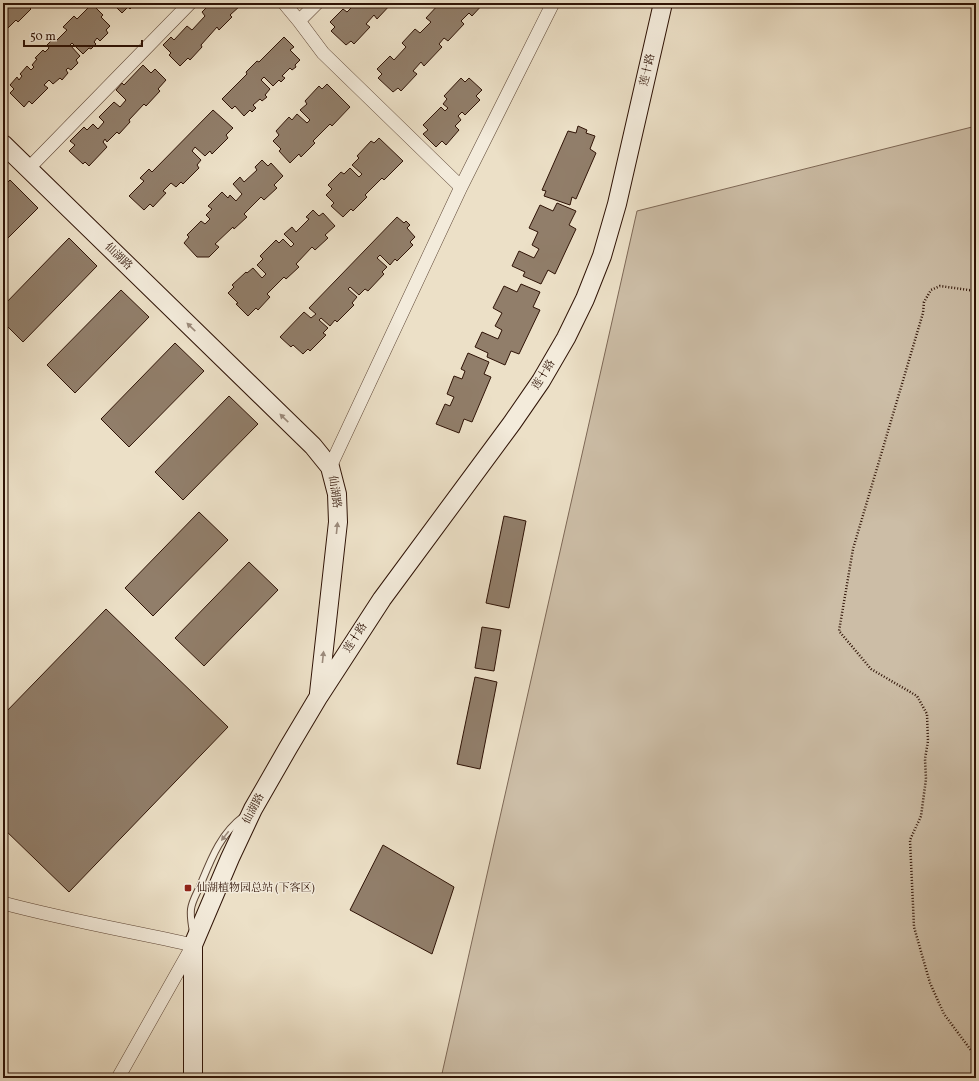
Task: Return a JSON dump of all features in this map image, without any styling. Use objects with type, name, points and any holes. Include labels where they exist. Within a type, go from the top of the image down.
[{"type":"street","points":[[28,169],[190,3]]},
{"type":"street","points":[[284,3],[323,53],[461,187]]},
{"type":"street","points":[[299,21],[317,3]]},
{"type":"street","points":[[330,467],[461,187],[553,3]]},
{"type":"street","name":"莲十路","points":[[319,696],[382,599],[512,423],[541,381],[566,338],[585,299],[602,256],[617,204],[663,3]]},
{"type":"street","name":"仙湖路","points":[[3,144],[313,446],[330,467],[337,494],[338,522],[319,696],[253,809],[230,858],[193,945],[118,1078]]},
{"type":"street","points":[[3,903],[77,921],[193,945]]},
{"type":"street","name":"仙湖路","points":[[193,945],[193,1078]]},
{"type":"path","points":[[976,291],[940,286],[931,290],[924,302],[923,313],[853,549],[839,631],[871,669],[917,696],[927,714],[928,741],[926,779],[921,816],[910,840],[914,927],[930,983],[944,1014],[976,1057]]},
{"type":"shaded area","points":[[976,126],[976,1078],[441,1078],[637,211]]},
{"type":"building","points":[[3,3],[32,3],[29,7],[31,9],[18,22],[16,20],[7,29],[5,26],[3,28]]},
{"type":"building","points":[[112,3],[135,4],[130,9],[128,7],[122,13]]},
{"type":"building","points":[[211,3],[237,3],[240,6],[230,15],[232,17],[219,30],[217,27],[190,60],[188,58],[180,66],[169,55],[171,53],[163,45],[171,37],[174,40],[187,26],[192,30],[205,16],[202,12]]},
{"type":"building","points":[[356,3],[392,3],[377,19],[374,15],[366,24],[370,27],[354,44],[351,41],[346,45],[331,31],[335,27],[330,22],[343,9],[347,12]]},
{"type":"building","points":[[440,3],[444,8],[449,3],[484,3],[472,16],[469,13],[461,21],[464,24],[448,41],[444,38],[439,44],[442,47],[424,66],[421,62],[413,71],[417,74],[401,91],[398,88],[393,92],[378,78],[382,74],[377,69],[390,56],[394,60],[406,47],[402,43],[415,29],[420,33],[431,22],[426,18]]},
{"type":"building","points":[[92,4],[103,15],[101,17],[110,26],[106,30],[108,33],[100,41],[97,38],[94,42],[96,44],[83,54],[72,43],[70,45],[80,56],[76,60],[78,63],[71,70],[68,68],[66,70],[68,73],[62,80],[60,78],[53,84],[49,80],[44,85],[48,88],[32,104],[29,101],[24,107],[10,93],[14,89],[10,85],[17,77],[19,80],[22,76],[20,74],[27,66],[31,70],[34,67],[32,65],[37,59],[35,58],[43,50],[45,52],[49,48],[47,45],[53,39],[56,41],[67,30],[63,27],[74,16],[77,19]]},
{"type":"building","points":[[284,37],[294,47],[290,50],[300,60],[295,65],[296,67],[292,70],[290,68],[282,76],[285,78],[281,82],[279,80],[273,86],[264,77],[261,80],[270,89],[265,95],[267,97],[262,101],[260,99],[253,105],[256,108],[252,112],[250,110],[244,116],[235,106],[232,109],[222,99],[247,74],[246,72],[257,61],[259,62]]},
{"type":"building","points":[[143,65],[151,73],[155,69],[166,80],[158,89],[160,91],[146,106],[144,104],[129,120],[130,122],[119,134],[117,132],[107,142],[105,139],[103,142],[107,147],[89,166],[85,162],[83,164],[69,151],[75,145],[70,141],[84,127],[87,130],[93,124],[98,129],[104,122],[99,117],[114,102],[120,107],[126,100],[116,90],[122,83],[124,85]]},
{"type":"building","points":[[461,78],[465,82],[469,78],[482,90],[476,96],[480,100],[465,115],[462,112],[458,116],[461,120],[455,126],[459,130],[446,145],[442,141],[436,147],[423,134],[428,130],[423,125],[441,107],[445,111],[448,108],[443,104],[447,99],[444,96]]},
{"type":"building","points":[[327,84],[350,107],[332,126],[330,124],[313,141],[315,143],[301,157],[299,154],[290,163],[279,151],[281,149],[273,141],[279,135],[276,131],[289,117],[292,120],[297,114],[307,123],[310,120],[300,110],[307,104],[305,101],[319,86],[322,89]]},
{"type":"building","points":[[213,110],[233,128],[226,135],[228,138],[212,154],[210,151],[205,156],[195,147],[192,151],[201,160],[197,165],[199,168],[183,184],[181,182],[176,187],[171,183],[163,191],[166,193],[153,207],[150,204],[144,210],[129,196],[144,181],[140,178],[149,169],[152,172]]},
{"type":"building","points":[[578,126],[587,130],[586,133],[595,136],[590,149],[596,153],[576,199],[572,197],[570,205],[544,196],[546,191],[542,190],[568,131],[576,133]]},
{"type":"building","points":[[379,138],[403,161],[384,180],[382,178],[365,195],[367,197],[353,211],[351,209],[343,217],[331,206],[334,203],[326,195],[332,189],[328,185],[341,172],[344,174],[350,168],[359,177],[362,174],[352,165],[359,158],[357,156],[371,141],[374,143]]},
{"type":"building","points":[[262,160],[268,166],[271,163],[283,176],[274,185],[277,188],[264,200],[261,197],[244,214],[247,217],[234,229],[233,227],[215,244],[219,247],[209,257],[197,257],[184,243],[189,237],[187,235],[201,221],[205,224],[210,219],[206,215],[212,209],[208,206],[222,192],[228,198],[230,195],[236,201],[242,194],[233,184],[240,177],[244,182],[257,170],[255,167]]},
{"type":"building","points":[[10,180],[38,208],[3,243],[3,187]]},
{"type":"building","points":[[557,203],[576,211],[569,225],[576,229],[555,274],[548,270],[541,284],[523,276],[525,272],[512,266],[519,251],[534,258],[539,249],[532,245],[538,232],[529,228],[540,205],[553,211]]},
{"type":"building","points":[[313,210],[319,216],[323,213],[335,226],[325,235],[328,238],[315,250],[312,247],[296,264],[299,267],[286,279],[284,277],[267,294],[270,297],[258,310],[256,308],[248,316],[228,293],[234,287],[232,285],[246,272],[247,273],[253,268],[262,278],[266,274],[257,265],[263,259],[260,256],[276,240],[279,243],[283,239],[291,247],[294,244],[284,234],[292,227],[296,232],[309,219],[306,217]]},
{"type":"building","points":[[397,217],[404,223],[406,221],[410,225],[407,228],[415,237],[410,242],[413,245],[397,261],[395,259],[390,265],[380,255],[377,258],[387,267],[382,272],[384,274],[368,291],[365,289],[359,295],[350,287],[348,289],[357,297],[352,303],[354,305],[337,322],[335,320],[330,326],[321,318],[319,320],[328,328],[323,333],[326,335],[310,351],[308,349],[303,354],[293,345],[291,347],[280,337],[304,312],[311,318],[316,314],[309,308]]},
{"type":"building","points":[[69,238],[97,266],[23,342],[3,322],[3,306]]},
{"type":"building","points":[[521,284],[540,292],[533,307],[540,310],[519,354],[511,351],[505,365],[487,357],[488,353],[475,347],[482,332],[498,339],[502,330],[495,326],[502,313],[493,308],[504,286],[517,292]]},
{"type":"building","points":[[121,290],[149,317],[75,393],[47,365]]},
{"type":"building","points":[[175,343],[204,371],[129,447],[101,419]]},
{"type":"building","points":[[468,353],[489,362],[484,374],[491,377],[472,422],[464,419],[459,433],[436,424],[445,404],[450,406],[454,397],[447,394],[454,376],[462,379],[465,371],[461,369]]},
{"type":"building","points":[[229,396],[258,424],[183,500],[155,472]]},
{"type":"building","points":[[199,512],[228,540],[153,616],[125,588]]},
{"type":"building","points":[[504,516],[526,521],[509,608],[486,603]]},
{"type":"building","points":[[249,562],[278,590],[204,666],[175,638]]},
{"type":"building","points":[[106,609],[228,727],[69,892],[3,828],[3,715]]},
{"type":"building","points":[[482,627],[501,630],[494,671],[475,668]]},
{"type":"building","points":[[475,677],[497,682],[480,769],[457,764]]},
{"type":"building","points":[[383,845],[454,887],[432,954],[350,910]]},
{"type":"place","name":"仙湖植物园总站 (下客区)","points":[[188,888]]}]
